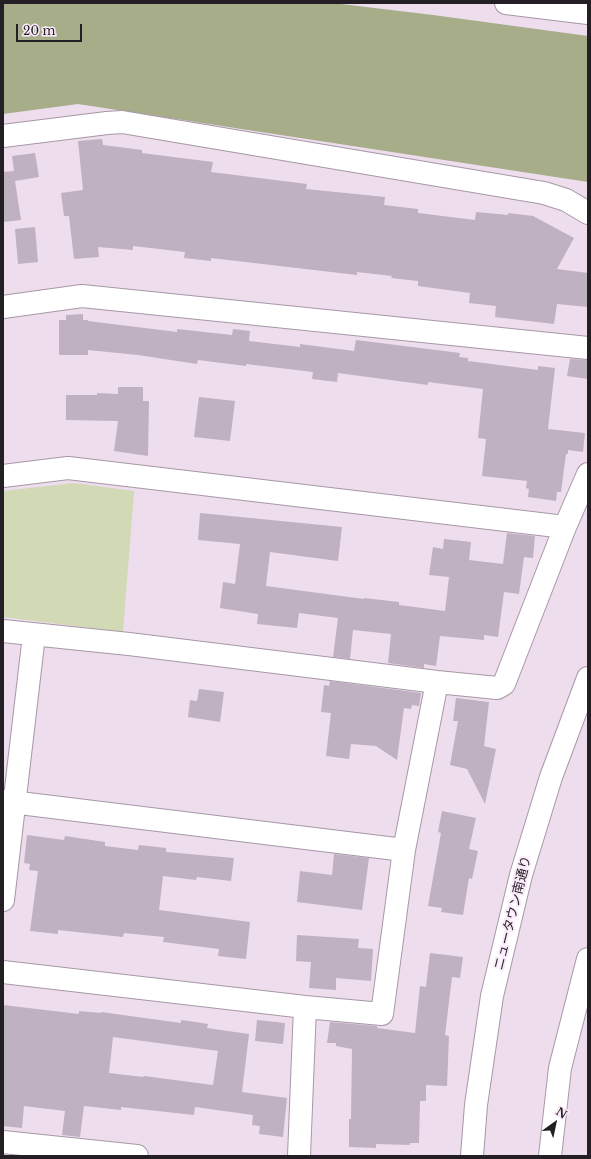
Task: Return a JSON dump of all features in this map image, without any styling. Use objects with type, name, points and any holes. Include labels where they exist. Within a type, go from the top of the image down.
[{"type":"street","points":[[506,3],[588,13]]},
{"type":"street","points":[[3,136],[122,122],[544,193],[566,200],[588,213]]},
{"type":"street","points":[[3,307],[82,296],[588,348]]},
{"type":"street","points":[[3,476],[68,468],[565,527]]},
{"type":"street","points":[[3,631],[129,644],[497,688],[504,684],[565,527],[588,474]]},
{"type":"street","points":[[3,900],[9,802],[34,635]]},
{"type":"street","name":"ニュータウン南通り","points":[[472,1156],[476,1105],[492,996],[521,875],[551,777],[588,678]]},
{"type":"street","points":[[3,972],[382,1014],[404,850],[437,682]]},
{"type":"street","points":[[9,802],[404,850]]},
{"type":"street","points":[[550,1156],[560,1068],[588,959]]},
{"type":"street","points":[[299,1156],[305,1006]]},
{"type":"street","points":[[3,1142],[137,1156]]},
{"type":"green space","points":[[3,3],[333,3],[588,36],[588,182],[78,104],[3,114]]},
{"type":"green space","points":[[74,483],[134,491],[123,632],[3,617],[3,491]]},
{"type":"building","points":[[102,139],[103,145],[142,150],[142,153],[213,162],[211,172],[307,184],[306,189],[385,197],[384,205],[418,209],[418,213],[475,220],[476,212],[508,215],[508,213],[533,216],[574,238],[557,269],[588,273],[588,307],[557,304],[554,324],[495,317],[496,306],[469,303],[470,293],[418,286],[418,281],[391,278],[392,276],[357,272],[357,275],[211,258],[211,261],[184,258],[185,252],[133,246],[133,250],[98,247],[99,257],[74,259],[69,216],[64,216],[61,193],[83,190],[78,141]]},
{"type":"building","points":[[35,153],[39,177],[15,181],[21,220],[3,222],[3,172],[14,171],[12,156]]},
{"type":"building","points":[[35,227],[38,262],[18,264],[15,229]]},
{"type":"building","points":[[83,314],[83,320],[88,321],[177,332],[177,329],[232,335],[233,329],[250,331],[249,341],[300,347],[300,344],[354,351],[356,340],[460,353],[459,357],[468,358],[468,361],[538,370],[538,366],[555,368],[548,429],[585,433],[583,452],[568,450],[568,454],[566,454],[561,492],[557,492],[556,501],[528,497],[529,489],[526,488],[527,481],[482,476],[486,439],[478,438],[483,389],[428,382],[428,385],[338,373],[337,382],[312,379],[313,372],[198,360],[197,364],[138,355],[88,350],[88,355],[59,355],[59,320],[66,320],[66,315]]},
{"type":"building","points":[[570,359],[588,360],[588,379],[567,376]]},
{"type":"building","points":[[118,387],[143,387],[143,401],[149,401],[148,456],[114,451],[118,421],[66,420],[66,395],[97,395],[97,393],[118,394]]},
{"type":"building","points":[[199,397],[235,401],[230,441],[194,437]]},
{"type":"building","points":[[200,513],[342,527],[338,561],[270,552],[266,586],[364,599],[399,602],[399,605],[445,611],[449,577],[429,575],[433,547],[443,549],[444,539],[471,542],[469,560],[503,564],[507,533],[535,536],[533,558],[524,557],[519,594],[504,592],[498,637],[484,635],[484,640],[440,636],[436,666],[424,664],[424,668],[388,663],[391,634],[353,630],[350,659],[333,657],[338,618],[299,613],[297,628],[257,624],[258,614],[220,608],[223,582],[235,584],[240,544],[198,540]]},
{"type":"building","points":[[330,681],[421,693],[419,706],[412,705],[411,709],[404,708],[397,760],[376,746],[351,744],[349,759],[326,756],[331,713],[321,712],[324,685],[329,686]]},
{"type":"building","points":[[199,689],[224,692],[220,722],[188,717],[190,700],[197,701]]},
{"type":"building","points":[[456,698],[489,702],[484,746],[496,749],[485,804],[467,769],[450,765],[458,721],[453,721]]},
{"type":"building","points":[[442,811],[476,818],[469,849],[478,851],[472,879],[469,878],[463,915],[441,912],[442,908],[428,906],[441,833],[438,832]]},
{"type":"building","points":[[27,835],[64,840],[65,836],[105,842],[105,846],[138,850],[139,845],[166,848],[166,852],[234,858],[231,881],[197,877],[196,880],[163,876],[159,910],[250,922],[246,959],[218,956],[219,949],[163,942],[164,937],[124,933],[123,937],[58,930],[58,934],[30,931],[38,871],[29,870],[30,864],[24,863]]},
{"type":"building","points":[[334,854],[369,858],[362,910],[297,902],[300,871],[332,875]]},
{"type":"building","points":[[297,935],[359,939],[358,948],[373,949],[371,981],[336,978],[336,990],[309,988],[311,962],[296,961]]},
{"type":"building","points":[[430,953],[463,957],[460,978],[452,977],[445,1035],[449,1036],[447,1086],[426,1085],[426,1101],[420,1101],[419,1143],[410,1143],[410,1145],[376,1144],[376,1148],[349,1147],[352,1049],[336,1046],[336,1043],[327,1043],[330,1022],[377,1026],[377,1028],[415,1033],[420,986],[426,987]]},
{"type":"building","points":[[3,1005],[79,1014],[79,1011],[101,1012],[181,1023],[181,1020],[208,1024],[207,1028],[249,1034],[242,1092],[287,1098],[283,1137],[259,1134],[260,1126],[252,1125],[253,1115],[195,1107],[194,1115],[121,1107],[121,1110],[84,1106],[80,1137],[62,1135],[65,1111],[24,1106],[22,1128],[3,1126]],"holes":[[[113,1037],[218,1051],[213,1085],[109,1073]]]},
{"type":"building","points":[[257,1020],[285,1023],[283,1044],[255,1041]]}]
